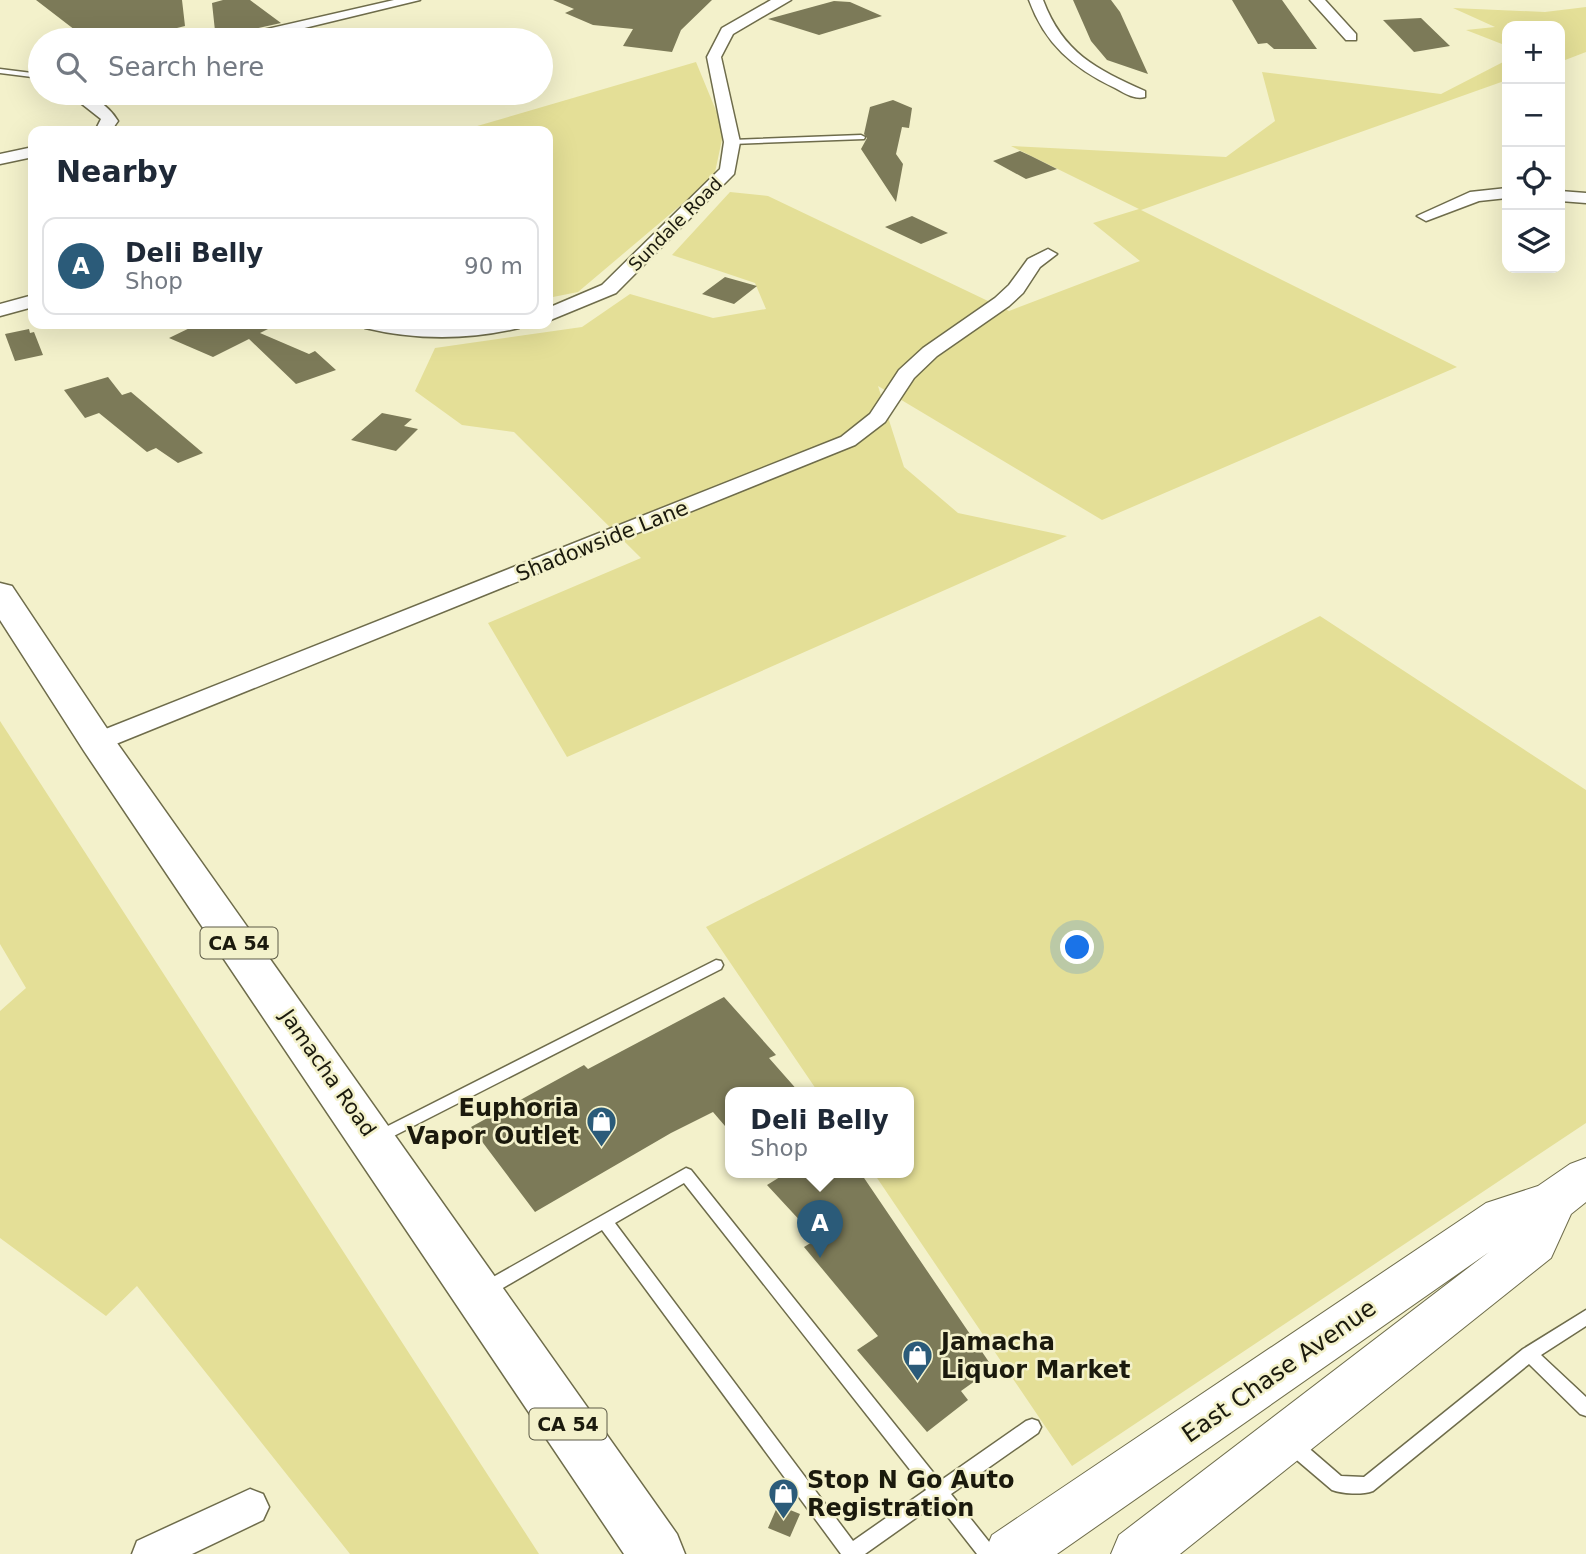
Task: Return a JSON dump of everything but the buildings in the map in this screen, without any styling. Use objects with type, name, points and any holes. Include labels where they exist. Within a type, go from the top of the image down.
[{"type":"main road","name":"Jamacha Road","points":[[0,593],[97,742],[374,1139],[657,1554]]},
{"type":"main road","name":"East Chase Avenue","points":[[1138,1554],[1534,1244],[1569,1189]]},
{"type":"main road","name":"East Chase Avenue","points":[[1011,1554],[1502,1217],[1569,1189]]},
{"type":"street","points":[[290,28],[413,0]]},
{"type":"street","name":"Sundale Road","points":[[553,313],[588,300],[622,278],[729,170],[732,142],[714,57],[727,31],[768,6],[784,0]]},
{"type":"street","points":[[1036,0],[1050,36],[1068,55],[1094,74],[1140,94]]},
{"type":"street","points":[[1317,0],[1351,37]]},
{"type":"street","points":[[92,105],[107,116],[110,121],[106,126]]},
{"type":"street","points":[[0,159],[28,153]]},
{"type":"street","points":[[1426,216],[1466,199],[1502,194]]},
{"type":"street","points":[[1565,196],[1586,198]]},
{"type":"street","name":"Shadowside Lane","points":[[97,742],[848,441],[878,418],[906,374],[930,352],[1002,302],[1016,289],[1034,263],[1048,254]]},
{"type":"street","points":[[0,310],[28,302]]},
{"type":"street","points":[[411,329],[464,329]]},
{"type":"street","points":[[151,1554],[250,1507]]},
{"type":"lane","points":[[0,71],[28,74]]},
{"type":"lane","points":[[732,142],[861,137]]},
{"type":"lane","points":[[374,1139],[716,965]]},
{"type":"lane","points":[[479,1293],[685,1174],[988,1554]]},
{"type":"lane","points":[[604,1221],[851,1553],[1032,1427]]},
{"type":"lane","points":[[1287,1440],[1338,1484],[1367,1485],[1529,1354],[1586,1317]]},
{"type":"lane","points":[[1529,1354],[1586,1408]]},
{"type":"shaded area","points":[[1586,7],[1586,52],[1565,60],[1565,21],[1502,21],[1502,44],[1466,30],[1495,27],[1453,8],[1545,12]]},
{"type":"shaded area","points":[[696,62],[724,130],[714,177],[578,292],[553,297],[553,126],[477,126]]},
{"type":"shaded area","points":[[1502,63],[1502,82],[1141,210],[1457,367],[1102,520],[878,386],[904,467],[958,513],[1067,536],[567,757],[488,623],[641,558],[514,432],[462,425],[415,391],[435,348],[582,327],[630,294],[713,318],[766,309],[755,283],[672,255],[730,192],[768,196],[1009,311],[1140,261],[1093,223],[1139,209],[1011,146],[1226,157],[1275,121],[1262,72],[1441,94]]},
{"type":"shaded area","points":[[1320,616],[1586,790],[1586,1123],[1072,1466],[877,1178],[914,1178],[914,1087],[815,1087],[706,927]]},
{"type":"shaded area","points":[[0,721],[539,1554],[350,1554],[137,1286],[106,1316],[0,1238],[0,1011],[26,988],[0,944]]},
{"type":"place","name":"Euphoria Vapor Outlet","points":[[602,1149]]},
{"type":"place","name":"Deli Belly","points":[[820,1258]]},
{"type":"place","name":"Jamacha Liquor Market","points":[[918,1383]]},
{"type":"place","name":"Stop N Go Auto Registration","points":[[784,1521]]}]
